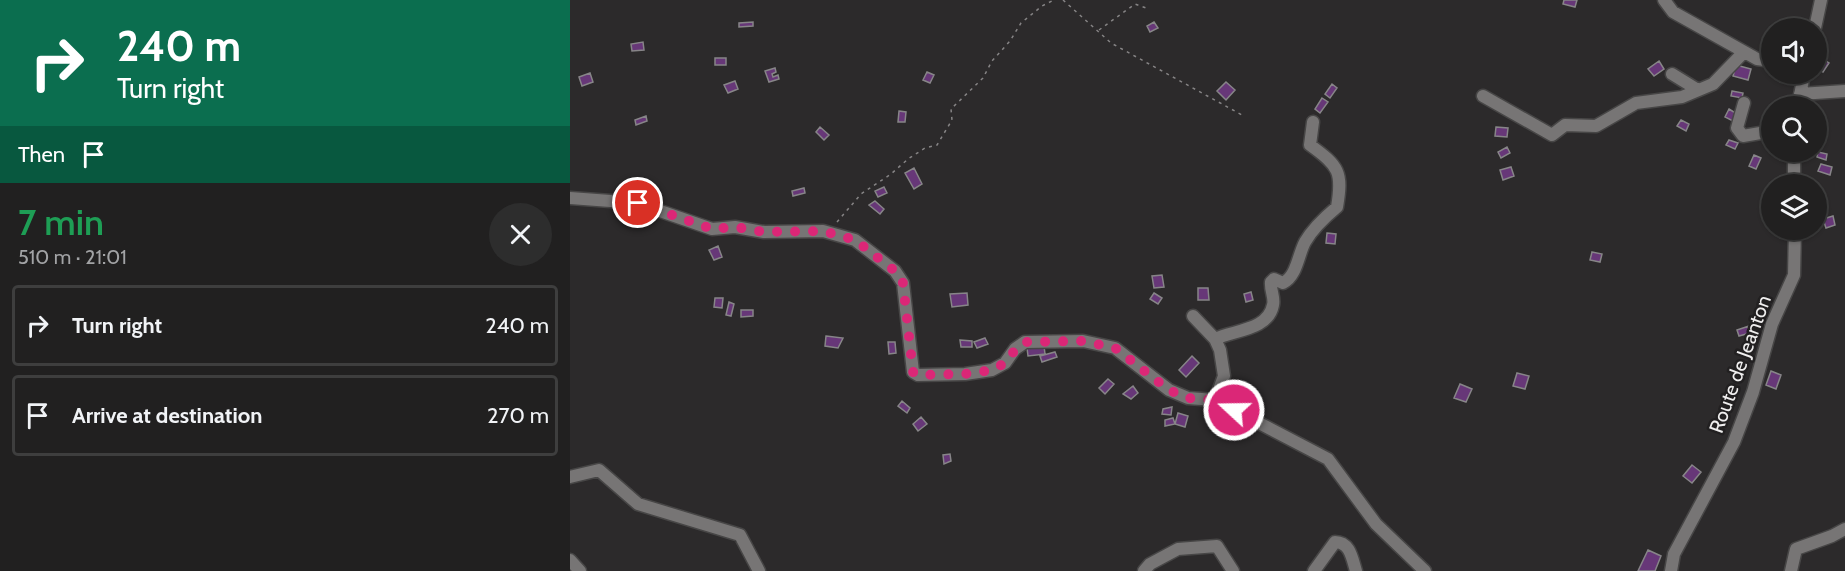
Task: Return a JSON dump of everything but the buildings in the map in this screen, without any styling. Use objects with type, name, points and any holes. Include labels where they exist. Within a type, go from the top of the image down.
[{"type":"street","points":[[1664,0],[1673,12],[1761,60]]},
{"type":"street","points":[[1817,18],[1821,0]]},
{"type":"street","points":[[1484,96],[1552,135],[1564,124],[1596,126],[1636,103],[1682,97],[1713,84],[1744,52]]},
{"type":"street","points":[[1672,74],[1698,90]]},
{"type":"street","points":[[1819,96],[1845,91]]},
{"type":"street","points":[[1744,103],[1737,128],[1743,136],[1761,133]]},
{"type":"street","points":[[1215,339],[1254,327],[1263,321],[1272,310],[1274,302],[1270,291],[1271,282],[1274,279],[1283,283],[1287,281],[1299,261],[1305,243],[1322,220],[1337,207],[1341,184],[1332,161],[1310,145],[1313,122]]},
{"type":"street","points":[[570,198],[638,203],[712,229],[735,227],[764,232],[823,231],[855,240],[895,271],[903,283],[913,372],[918,375],[965,374],[992,370],[1005,363],[1025,342],[1083,341],[1115,348],[1169,390],[1188,398],[1215,400],[1328,459],[1376,524],[1425,571]]},
{"type":"street","name":"Route de Jeanton","points":[[1671,571],[1674,554],[1734,442],[1753,392],[1772,324],[1794,275],[1795,240]]},
{"type":"street","points":[[1193,316],[1215,339],[1220,350],[1224,376],[1215,400]]},
{"type":"street","points":[[570,477],[599,470],[638,504],[740,535],[759,571]]},
{"type":"street","points":[[1791,571],[1796,549],[1845,529]]},
{"type":"street","points":[[1314,571],[1335,542],[1345,544],[1351,552],[1356,571]]},
{"type":"street","points":[[1144,571],[1150,564],[1178,549],[1217,546],[1233,571]]},
{"type":"street","points":[[570,560],[580,571]]},
{"type":"path","points":[[831,233],[841,217],[861,194],[925,148],[938,145],[952,120],[951,109],[983,78],[992,61],[1010,41],[1021,23],[1042,6],[1054,0]]},
{"type":"path","points":[[1063,0],[1111,43],[1242,114]]},
{"type":"path","points":[[1098,31],[1134,3],[1146,8]]},
{"type":"route","points":[[638,203],[712,229],[735,227],[764,232],[823,231],[855,240],[895,271],[903,283],[913,372],[918,375],[965,374],[992,370],[1005,363],[1025,342],[1083,341],[1115,348],[1169,390],[1188,398],[1215,400],[1234,410]]}]
